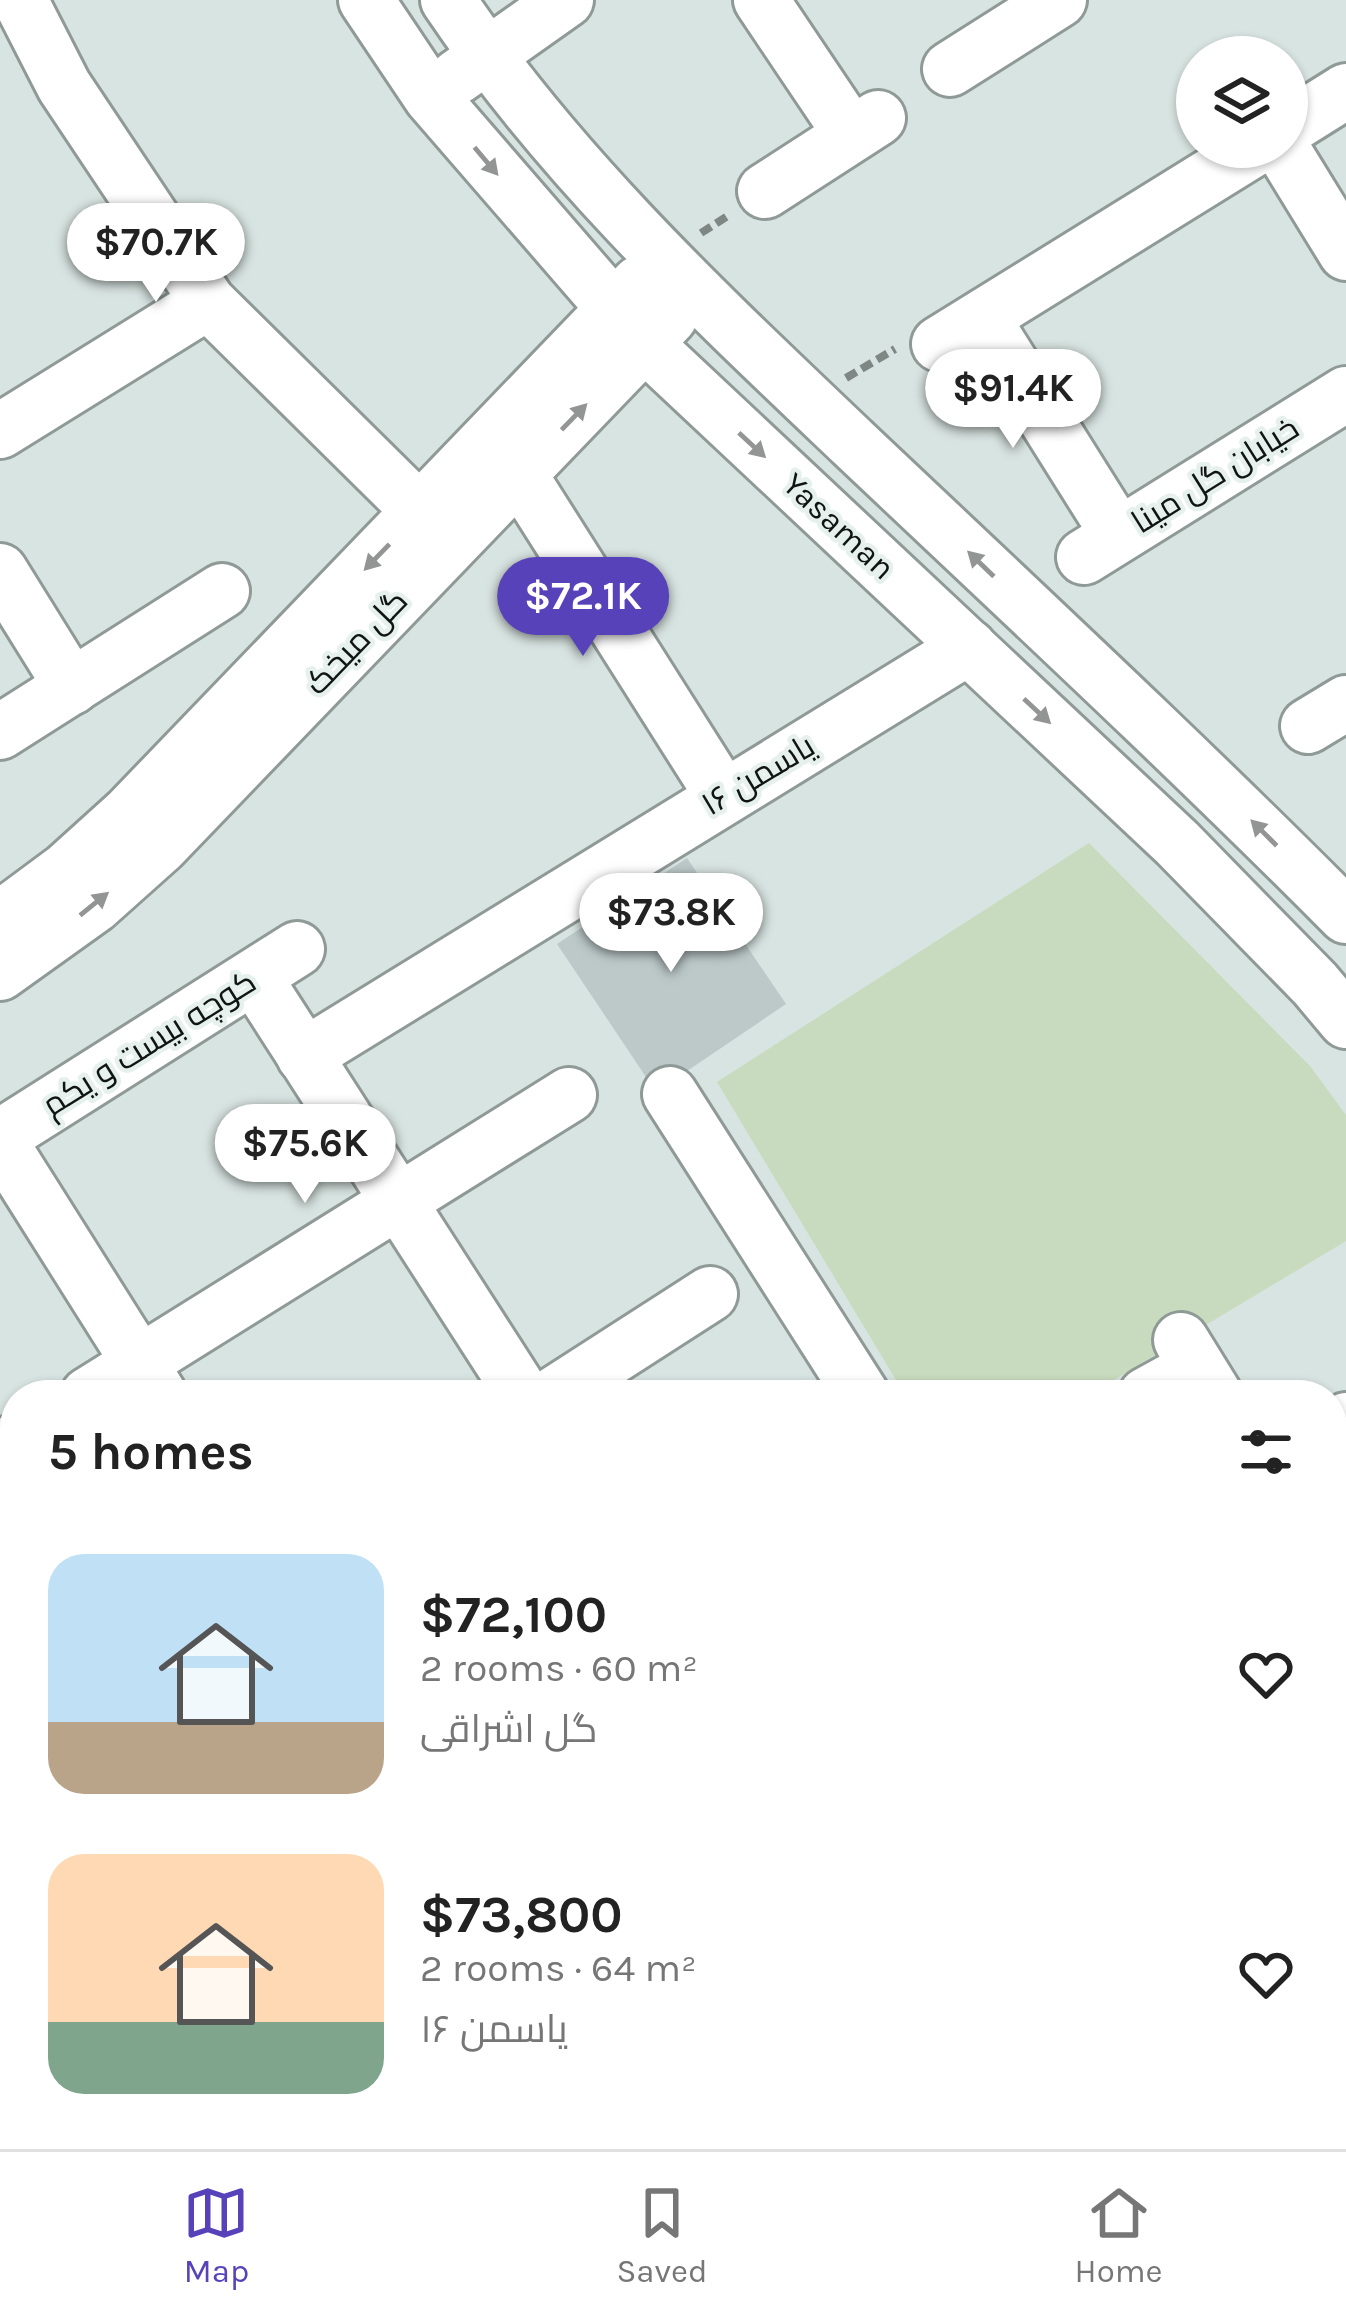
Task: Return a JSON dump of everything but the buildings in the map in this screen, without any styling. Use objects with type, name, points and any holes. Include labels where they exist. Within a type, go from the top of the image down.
[{"type":"street","points":[[20,0],[64,86],[208,302],[436,528]]},
{"type":"street","name":"Yasaman","points":[[366,0],[431,97],[629,327],[1178,843],[1315,983],[1346,1022]]},
{"type":"street","points":[[448,0],[485,56],[677,275],[1226,795],[1346,916]]},
{"type":"street","points":[[431,97],[566,0]]},
{"type":"street","points":[[761,0],[865,126],[765,191]]},
{"type":"street","points":[[950,69],[1059,0]]},
{"type":"street","points":[[1308,115],[1346,91]]},
{"type":"street","points":[[961,331],[1223,168]]},
{"type":"street","points":[[1294,168],[1346,253]]},
{"type":"street","name":"گل میخک","points":[[0,973],[95,905],[161,846],[436,528],[677,275]]},
{"type":"street","points":[[0,431],[208,302]]},
{"type":"street","name":"گل میخک","points":[[0,920],[129,813],[436,528],[519,474],[629,327]]},
{"type":"street","name":"خیابان گل مینا","points":[[961,331],[1101,545],[1346,394]]},
{"type":"street","points":[[519,474],[723,796]]},
{"type":"street","points":[[0,571],[72,687]]},
{"type":"street","points":[[0,732],[222,591]]},
{"type":"street","name":"یاسمن ۱۶","points":[[304,1056],[968,647]]},
{"type":"street","name":"کوچه بیست و یکم","points":[[0,1140],[275,963],[304,1056]]},
{"type":"street","points":[[304,1056],[514,1380]]},
{"type":"street","points":[[670,1094],[852,1380]]},
{"type":"street","points":[[0,1140],[149,1379],[398,1201],[569,1095]]},
{"type":"street","points":[[576,1380],[710,1294]]},
{"type":"path","points":[[677,275],[765,191]]},
{"type":"path","points":[[809,401],[920,334],[961,331]]},
{"type":"green space","points":[[1089,843],[1310,1066],[1346,1115],[1346,1241],[1114,1380],[896,1380],[717,1082]]}]
